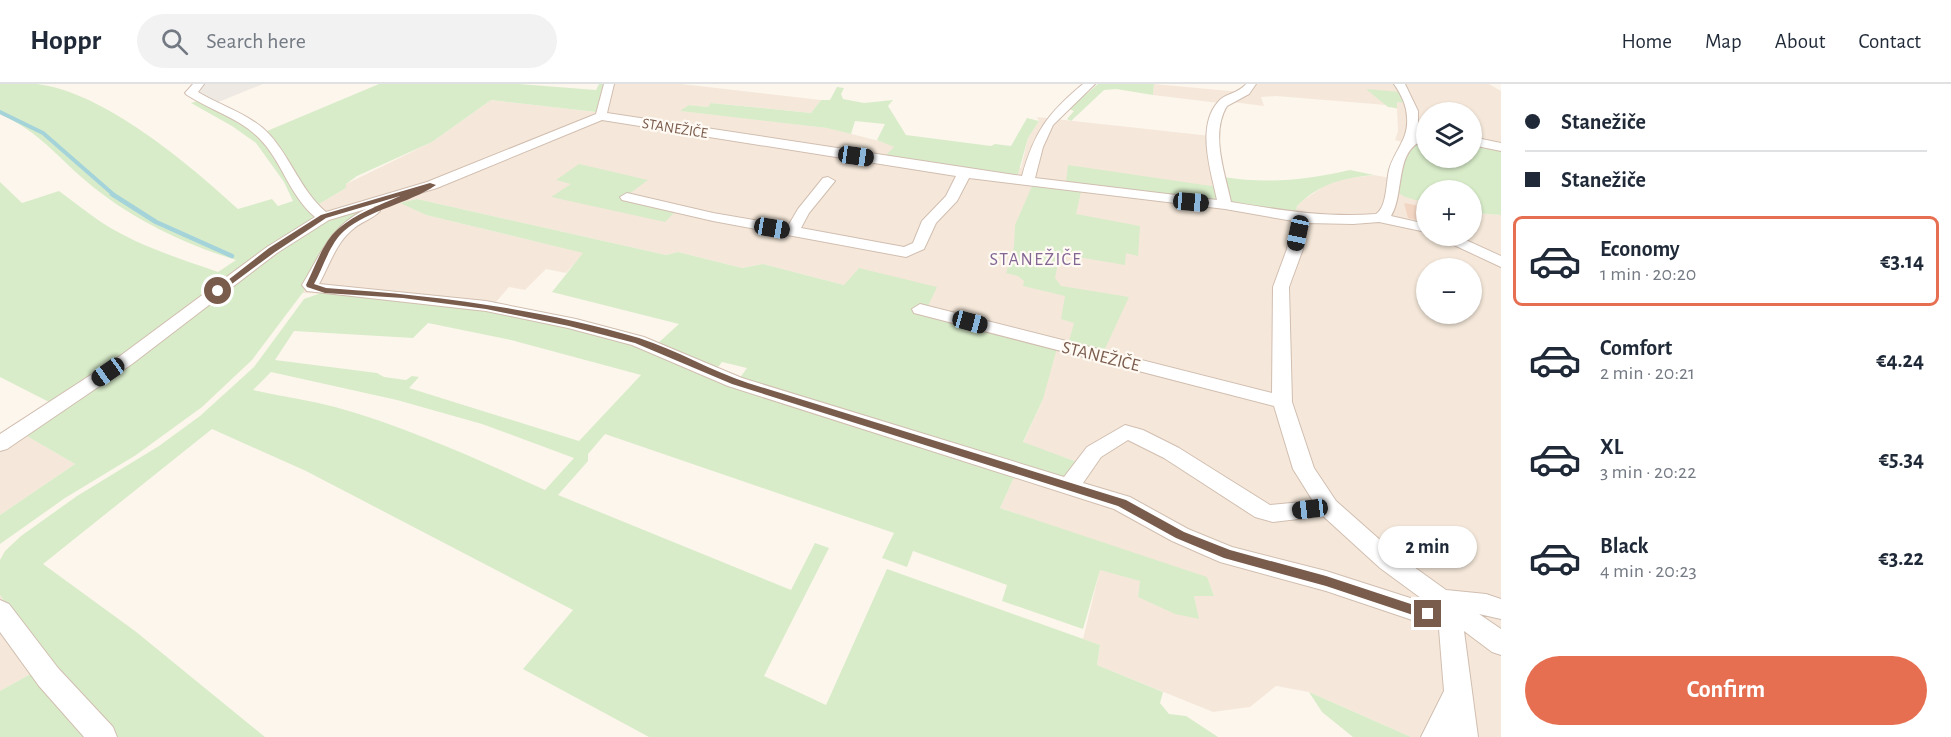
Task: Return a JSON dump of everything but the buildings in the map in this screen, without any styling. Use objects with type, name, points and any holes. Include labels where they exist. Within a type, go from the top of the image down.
[{"type":"street","points":[[199,84],[191,93],[253,126],[274,148],[307,204],[324,217]]},
{"type":"street","points":[[609,84],[602,112],[369,213],[341,230],[332,240],[310,285],[325,291],[403,296],[486,306],[570,323],[638,341],[735,382],[1122,503],[1180,535],[1228,555],[1445,611],[1486,604],[1501,609]]},
{"type":"street","points":[[1028,180],[1043,130],[1060,109],[1090,84]]},
{"type":"street","points":[[1225,205],[1213,126],[1216,113],[1222,104],[1247,92],[1251,84]]},
{"type":"street","points":[[1379,218],[1387,212],[1401,151],[1413,134],[1411,103],[1399,84]]},
{"type":"street","name":"STANEŽIČE","points":[[602,112],[964,173],[1225,205],[1302,218],[1353,220],[1379,218],[1416,226]]},
{"type":"street","points":[[1410,140],[1416,137]]},
{"type":"street","points":[[1482,143],[1501,147]]},
{"type":"street","points":[[627,197],[713,217],[906,252],[919,246],[929,221],[952,198],[964,173]]},
{"type":"street","points":[[792,231],[803,212],[828,181]]},
{"type":"street","points":[[0,444],[126,360],[272,250],[324,217],[432,185]]},
{"type":"street","points":[[1302,218],[1295,249],[1281,287],[1282,402],[1304,469],[1328,507],[1388,561],[1445,611],[1501,644]]},
{"type":"street","points":[[1467,246],[1501,262]]},
{"type":"street","name":"STANEŽIČE","points":[[920,309],[1282,402]]},
{"type":"street","points":[[1070,485],[1094,452],[1125,432],[1130,432],[1156,445],[1263,511],[1273,514],[1328,507]]},
{"type":"street","points":[[0,611],[21,642],[73,707],[103,737]]},
{"type":"street","points":[[1445,611],[1455,647],[1464,737]]},
{"type":"street","points":[[1435,737],[1458,692]]},
{"type":"shaded area","points":[[203,84],[263,84],[216,103],[197,92]]},
{"type":"shaded area","points":[[605,84],[682,84],[821,100],[811,113],[712,103],[708,107],[689,105],[681,111],[828,128],[891,144],[895,148],[889,152],[1021,168],[1028,138],[1039,121],[1037,117],[1211,136],[1223,177],[1296,213],[1297,206],[1302,201],[1336,180],[1374,175],[1401,180],[1398,193],[1416,199],[1416,246],[1482,246],[1482,214],[1501,215],[1501,737],[1411,737],[1309,692],[1276,686],[1250,707],[1213,712],[1097,665],[1100,645],[1083,639],[1100,569],[1141,581],[1138,597],[1198,618],[1194,596],[1214,596],[1207,578],[1000,508],[1016,473],[1077,462],[1023,443],[1043,399],[844,285],[763,264],[742,268],[678,252],[666,255],[417,199],[401,203],[426,215],[584,253],[566,273],[546,269],[525,290],[509,287],[490,309],[340,294],[302,293],[311,278],[334,217],[313,216],[312,212],[319,204],[346,188],[346,184],[432,142],[491,100],[596,112]]},
{"type":"shaded area","points":[[1154,84],[1241,92],[1248,84],[1489,84],[1501,91],[1501,148],[1482,144],[1482,102],[1416,102],[1416,139],[1402,142],[1395,140],[1398,131],[1397,109],[1386,105],[1276,96],[1261,97],[1264,106],[1153,95]]},
{"type":"shaded area","points":[[25,435],[75,464],[0,515],[0,440]]},
{"type":"shaded area","points":[[0,595],[34,644],[36,671],[0,691]]},
{"type":"green space","points":[[0,84],[37,84],[63,90],[117,115],[171,152],[238,209],[272,199],[278,206],[293,201],[284,182],[256,143],[232,126],[191,103],[197,101],[240,122],[261,137],[281,165],[301,202],[313,216],[312,220],[55,405],[0,377],[0,182],[22,203],[59,191],[101,222],[128,238],[218,272],[236,260],[196,246],[157,228],[102,194],[37,136],[0,114]]},
{"type":"green space","points":[[379,84],[519,84],[596,90],[599,84],[605,84],[596,112],[491,100],[432,142],[357,176],[346,184],[346,188],[319,204],[313,202],[267,131]]},
{"type":"green space","points":[[1098,84],[1154,84],[1153,95],[1116,89],[1104,90],[1071,121],[1067,119],[1074,111],[1069,109]]},
{"type":"green space","points":[[837,87],[844,88],[841,94],[843,99],[864,103],[893,100],[888,106],[906,135],[991,146],[995,144],[1011,146],[1027,118],[1039,121],[1028,138],[1018,174],[1010,175],[883,158],[894,147],[877,140],[885,124],[855,121],[851,134],[827,128],[680,111],[689,105],[708,107],[711,103],[811,113],[821,100],[830,100]]},
{"type":"green space","points":[[1366,89],[1401,92],[1407,103],[1397,102],[1397,108],[1388,107]]},
{"type":"green space","points":[[1416,143],[1416,168],[1482,168],[1482,144],[1501,148],[1501,215],[1482,214],[1482,180],[1416,180],[1416,200],[1398,193],[1408,149]]},
{"type":"green space","points":[[579,164],[648,180],[625,197],[677,210],[665,222],[551,197],[571,184],[556,180]]},
{"type":"green space","points":[[1068,165],[1218,187],[1218,200],[1066,182]]},
{"type":"green space","points":[[1350,170],[1374,175],[1342,180],[1323,187],[1297,206],[1296,213],[1233,203],[1228,199],[1223,177],[1287,180]]},
{"type":"green space","points":[[1033,184],[1081,192],[1076,214],[1140,226],[1138,256],[1126,253],[1125,265],[1060,254],[1055,278],[1061,286],[1129,297],[1103,353],[1068,345],[1074,323],[1061,319],[1065,296],[1023,286],[1024,281],[1018,276],[1006,273],[1014,247],[1015,225]]},
{"type":"green space","points":[[405,195],[362,214],[252,360],[202,407],[136,455],[65,498],[0,544],[0,515],[75,464],[25,435],[100,385],[254,268],[322,222]]},
{"type":"green space","points":[[417,199],[666,255],[678,252],[742,268],[763,264],[844,285],[859,268],[937,287],[928,306],[921,306],[1057,348],[1043,399],[1023,442],[1077,462],[1065,479],[739,379],[747,368],[722,362],[715,371],[656,345],[679,324],[552,292],[583,253],[426,215],[400,203]]},
{"type":"green space","points":[[321,293],[435,302],[583,329],[1016,473],[1000,508],[1207,577],[1214,596],[1194,596],[1199,619],[1175,614],[1138,597],[1140,581],[1100,570],[1083,629],[1002,601],[1007,585],[913,551],[907,567],[882,558],[894,533],[605,434],[588,454],[588,461],[558,495],[791,590],[815,543],[829,548],[764,676],[826,705],[887,569],[1100,645],[1097,665],[1163,692],[1160,703],[1169,714],[1186,716],[1218,737],[649,737],[523,669],[573,610],[306,471],[212,429],[43,564],[135,631],[265,737],[116,737],[34,644],[0,595],[0,560],[5,551],[21,536],[77,496],[159,446],[200,416],[254,367],[304,299]],"holes":[[[428,323],[511,340],[641,375],[579,441],[409,388],[419,377],[412,376],[406,380],[384,377],[377,373],[275,360],[294,331],[413,338]],[[271,372],[397,400],[482,424],[574,458],[545,490],[468,455],[389,424],[335,407],[253,390]]]},
{"type":"green space","points":[[36,671],[93,737],[0,737],[0,691]]},
{"type":"green space","points":[[1309,692],[1411,737],[1353,737],[1322,712]]},
{"type":"waterway","points":[[0,112],[43,133],[114,195]]},
{"type":"waterway","points":[[112,194],[156,222],[232,256]]},
{"type":"district","name":"STANEŽIČE","points":[[1036,259]]},
{"type":"route","points":[[218,291],[272,250],[324,217],[432,185],[369,213],[341,230],[332,240],[310,285],[325,291],[403,296],[486,306],[570,323],[638,341],[735,382],[1122,503],[1180,535],[1228,555],[1326,581],[1428,614]]}]
